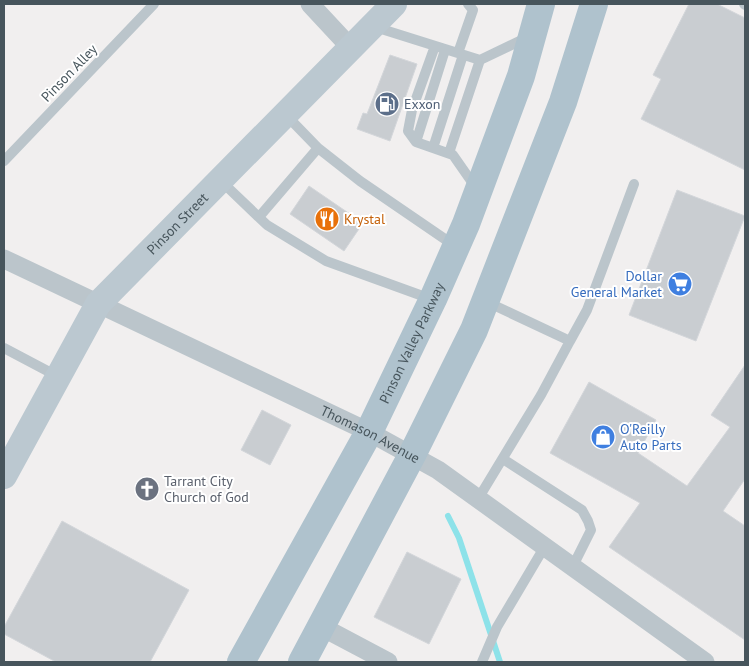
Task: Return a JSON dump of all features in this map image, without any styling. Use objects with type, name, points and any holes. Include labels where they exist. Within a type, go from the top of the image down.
[{"type":"main road","name":"Pinson Valley Parkway","points":[[241,662],[369,432],[433,299],[478,191],[520,76],[541,4]]},
{"type":"main road","points":[[302,662],[412,456],[474,330],[563,102],[594,4]]},
{"type":"street","points":[[310,4],[350,47]]},
{"type":"street","name":"Pinson Street","points":[[4,476],[98,304],[394,4]]},
{"type":"street","name":"Thomason Avenue","points":[[4,259],[369,432],[438,470],[705,662]]},
{"type":"street","points":[[322,627],[388,662]]},
{"type":"lane","name":"Pinson Alley","points":[[4,161],[154,4]]},
{"type":"lane","points":[[433,148],[473,10],[468,4]]},
{"type":"lane","points":[[372,26],[480,60],[532,35]]},
{"type":"lane","points":[[435,46],[412,110],[408,131],[416,142],[453,155],[478,191]]},
{"type":"lane","points":[[416,142],[445,50]]},
{"type":"lane","points":[[449,153],[480,60]]},
{"type":"lane","points":[[285,114],[318,148],[360,181],[456,246]]},
{"type":"lane","points":[[259,217],[318,148]]},
{"type":"lane","points":[[220,180],[267,225],[326,261],[433,299]]},
{"type":"lane","points":[[478,499],[541,395],[588,310],[634,184]]},
{"type":"lane","points":[[486,302],[570,341]]},
{"type":"lane","points":[[4,348],[58,376]]},
{"type":"lane","points":[[503,459],[582,510],[588,520],[590,530],[573,566]]},
{"type":"lane","points":[[482,662],[497,627],[545,546]]},
{"type":"building","points":[[689,4],[717,4],[745,18],[745,170],[641,119],[661,79],[653,75]]},
{"type":"building","name":"Exxon","points":[[390,55],[417,64],[390,141],[357,129],[363,113],[367,114]]},
{"type":"building","name":"Krystal","points":[[309,186],[363,223],[344,251],[290,214]]},
{"type":"building","name":"Dollar General Market","points":[[677,190],[745,216],[696,341],[629,315]]},
{"type":"building","points":[[745,365],[745,479],[723,511],[745,526],[745,640],[609,547],[640,503],[550,453],[589,382],[656,420],[638,453],[687,486],[730,427],[711,415]]},
{"type":"building","points":[[262,410],[291,425],[270,465],[241,450]]},
{"type":"building","points":[[62,521],[189,590],[150,662],[56,662],[4,634],[4,627]]},
{"type":"building","points":[[407,552],[461,579],[429,644],[374,617]]},
{"type":"waterway","points":[[448,516],[459,538],[500,662]]},
{"type":"place","name":"Exxon","points":[[387,104]]},
{"type":"place","name":"Krystal","points":[[327,219]]},
{"type":"place","name":"Dollar General Market","points":[[680,284]]},
{"type":"place","name":"O'Reilly Auto Parts","points":[[603,437]]},
{"type":"place","name":"Tarrant City Church of God","points":[[147,489]]}]
